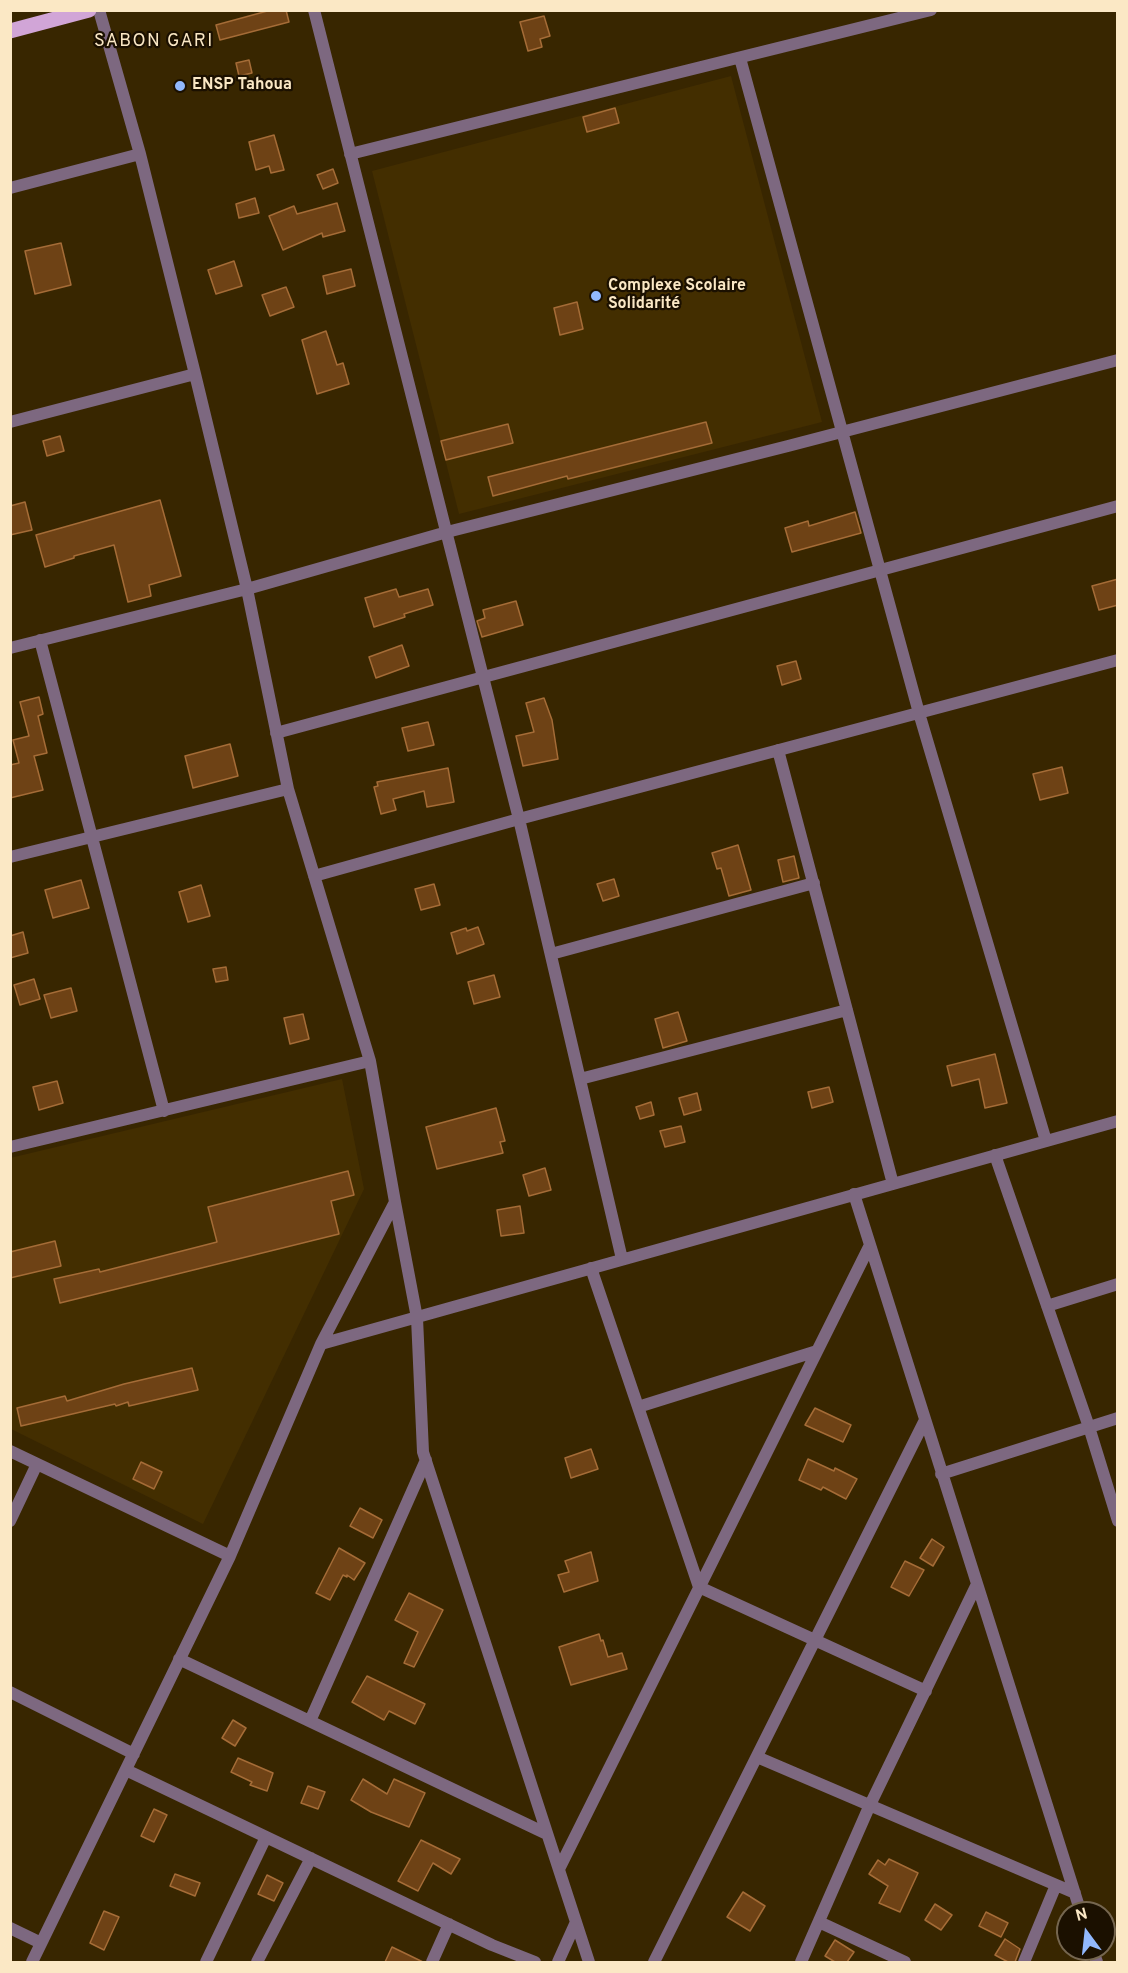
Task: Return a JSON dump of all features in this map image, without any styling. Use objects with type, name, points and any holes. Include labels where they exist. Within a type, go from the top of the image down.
[{"type":"main road","points":[[10,31],[89,10]]},
{"type":"street","points":[[99,10],[140,154],[195,374],[247,589],[288,789],[370,1061],[417,1318],[423,1452],[589,1962]]},
{"type":"street","points":[[314,10],[519,819],[622,1259]]},
{"type":"street","points":[[350,154],[931,10]]},
{"type":"street","points":[[740,58],[919,713],[1046,1141]]},
{"type":"street","points":[[10,188],[140,154]]},
{"type":"street","points":[[10,648],[247,589],[447,532],[1118,360]]},
{"type":"street","points":[[10,422],[195,374]]},
{"type":"street","points":[[276,733],[1118,506]]},
{"type":"street","points":[[40,640],[164,1111]]},
{"type":"street","points":[[314,876],[519,819],[1118,660]]},
{"type":"street","points":[[778,750],[893,1184]]},
{"type":"street","points":[[10,857],[288,789]]},
{"type":"street","points":[[551,954],[814,883]]},
{"type":"street","points":[[580,1079],[847,1010]]},
{"type":"street","points":[[10,1147],[370,1061]]},
{"type":"street","points":[[321,1344],[1118,1121]]},
{"type":"street","points":[[996,1155],[1089,1427],[1118,1521]]},
{"type":"street","points":[[854,1194],[1077,1901]]},
{"type":"street","points":[[32,1962],[230,1556],[321,1344],[395,1202]]},
{"type":"street","points":[[559,1869],[870,1245]]},
{"type":"street","points":[[591,1268],[699,1587],[926,1691]]},
{"type":"street","points":[[1047,1306],[1118,1284]]},
{"type":"street","points":[[638,1407],[817,1351]]},
{"type":"street","points":[[941,1474],[1118,1418]]},
{"type":"street","points":[[654,1962],[925,1420]]},
{"type":"street","points":[[10,1451],[230,1556]]},
{"type":"street","points":[[310,1721],[426,1460]]},
{"type":"street","points":[[10,1521],[38,1464]]},
{"type":"street","points":[[801,1962],[871,1806],[976,1586]]},
{"type":"street","points":[[179,1659],[547,1834]]},
{"type":"street","points":[[10,1692],[134,1754]]},
{"type":"street","points":[[757,1757],[1075,1893]]},
{"type":"street","points":[[126,1770],[449,1924],[535,1962]]},
{"type":"street","points":[[206,1962],[266,1837]]},
{"type":"street","points":[[257,1962],[310,1858]]},
{"type":"street","points":[[1024,1962],[1056,1885]]},
{"type":"street","points":[[558,1962],[576,1922]]},
{"type":"street","points":[[819,1922],[905,1962]]},
{"type":"street","points":[[432,1962],[449,1924]]},
{"type":"street","points":[[10,1928],[41,1943]]},
{"type":"shaded area","name":"Complexe Scolaire Solidarité","points":[[731,76],[822,422],[459,514],[372,171]]},
{"type":"shaded area","points":[[342,1079],[364,1189],[203,1524],[11,1429],[10,1158]]},
{"type":"building","points":[[271,10],[286,10],[289,22],[220,40],[216,25]]},
{"type":"building","points":[[544,16],[550,36],[540,39],[542,47],[528,51],[520,22]]},
{"type":"building","points":[[249,60],[252,73],[239,76],[236,63]]},
{"type":"building","points":[[615,108],[619,123],[587,132],[583,117]]},
{"type":"building","points":[[274,135],[284,170],[271,173],[269,166],[256,170],[249,142]]},
{"type":"building","points":[[333,169],[338,183],[323,189],[317,175]]},
{"type":"building","points":[[255,198],[259,213],[239,218],[236,204]]},
{"type":"building","points":[[337,203],[345,231],[323,237],[322,233],[283,250],[269,216],[294,206],[297,214]]},
{"type":"building","points":[[61,243],[71,285],[35,294],[25,251]]},
{"type":"building","points":[[234,261],[242,286],[216,294],[208,270]]},
{"type":"building","points":[[351,269],[355,286],[327,294],[323,276]]},
{"type":"building","points":[[286,287],[294,307],[270,316],[262,295]]},
{"type":"building","points":[[577,302],[583,329],[560,335],[554,308]]},
{"type":"building","points":[[326,331],[337,365],[343,363],[349,384],[317,394],[302,340]]},
{"type":"building","points":[[706,422],[712,443],[568,479],[567,476],[493,496],[488,477]]},
{"type":"building","points":[[508,424],[513,443],[446,460],[441,441]]},
{"type":"building","points":[[60,436],[64,451],[47,456],[43,441]]},
{"type":"building","points":[[160,500],[181,576],[149,585],[151,596],[128,602],[114,545],[45,567],[36,535]]},
{"type":"building","points":[[25,502],[32,530],[10,535],[10,506]]},
{"type":"building","points":[[855,512],[861,533],[792,552],[785,528],[808,521],[809,526]]},
{"type":"building","points":[[1118,579],[1118,605],[1099,610],[1092,586]]},
{"type":"building","points":[[396,589],[399,597],[428,589],[433,605],[374,627],[365,598]]},
{"type":"building","points":[[516,601],[523,625],[482,637],[477,621],[485,618],[483,610]]},
{"type":"building","points":[[402,645],[409,666],[376,678],[369,657]]},
{"type":"building","points":[[796,661],[801,679],[782,685],[777,666]]},
{"type":"building","points":[[39,697],[43,714],[38,716],[47,753],[34,756],[43,790],[10,798],[10,765],[19,763],[13,740],[29,736],[20,702]]},
{"type":"building","points":[[544,698],[552,720],[558,759],[523,766],[516,736],[534,732],[526,703]]},
{"type":"building","points":[[428,722],[434,745],[408,751],[402,728]]},
{"type":"building","points":[[230,744],[238,776],[193,788],[185,756]]},
{"type":"building","points":[[1062,767],[1068,793],[1040,800],[1033,774]]},
{"type":"building","points":[[448,768],[454,802],[427,807],[424,791],[393,799],[396,810],[381,814],[374,787],[378,786],[377,782]]},
{"type":"building","points":[[738,845],[751,890],[729,896],[721,868],[717,869],[712,853]]},
{"type":"building","points":[[794,856],[799,878],[783,882],[778,860]]},
{"type":"building","points":[[614,879],[619,896],[603,901],[597,884]]},
{"type":"building","points":[[81,880],[89,908],[53,918],[45,890]]},
{"type":"building","points":[[434,884],[440,905],[421,910],[415,889]]},
{"type":"building","points":[[201,885],[210,916],[188,922],[179,892]]},
{"type":"building","points":[[478,927],[484,944],[457,954],[451,933]]},
{"type":"building","points":[[23,932],[28,953],[10,958],[10,936]]},
{"type":"building","points":[[226,967],[228,980],[216,982],[213,969]]},
{"type":"building","points":[[494,975],[500,997],[474,1004],[468,982]]},
{"type":"building","points":[[34,979],[40,999],[20,1005],[14,985]]},
{"type":"building","points":[[71,988],[77,1011],[51,1018],[44,995]]},
{"type":"building","points":[[678,1012],[687,1041],[663,1048],[655,1019]]},
{"type":"building","points":[[303,1014],[309,1039],[290,1044],[284,1018]]},
{"type":"building","points":[[995,1054],[1007,1103],[985,1108],[979,1079],[952,1086],[947,1066]]},
{"type":"building","points":[[57,1081],[63,1103],[39,1110],[33,1087]]},
{"type":"building","points":[[829,1087],[833,1102],[812,1108],[808,1092]]},
{"type":"building","points":[[697,1093],[701,1110],[684,1115],[679,1098]]},
{"type":"building","points":[[651,1102],[654,1115],[640,1119],[636,1107]]},
{"type":"building","points":[[496,1108],[505,1141],[500,1142],[503,1153],[437,1169],[426,1127]]},
{"type":"building","points":[[681,1126],[685,1142],[665,1147],[660,1131]]},
{"type":"building","points":[[545,1168],[551,1190],[529,1196],[523,1175]]},
{"type":"building","points":[[348,1171],[354,1195],[331,1201],[339,1234],[60,1303],[54,1279],[99,1269],[100,1272],[217,1242],[208,1207]]},
{"type":"building","points":[[520,1206],[524,1233],[501,1236],[497,1210]]},
{"type":"building","points":[[55,1241],[61,1266],[10,1278],[10,1252]]},
{"type":"building","points":[[192,1368],[198,1390],[129,1406],[128,1402],[116,1406],[115,1404],[21,1426],[17,1408],[65,1396],[67,1401],[124,1384]]},
{"type":"building","points":[[815,1408],[851,1425],[843,1442],[805,1425]]},
{"type":"building","points":[[591,1449],[598,1469],[571,1478],[565,1458]]},
{"type":"building","points":[[808,1459],[834,1471],[835,1468],[857,1479],[846,1499],[823,1487],[821,1490],[799,1480]]},
{"type":"building","points":[[141,1462],[162,1472],[154,1489],[133,1479]]},
{"type":"building","points":[[360,1508],[382,1520],[373,1538],[350,1526]]},
{"type":"building","points":[[932,1539],[944,1547],[933,1566],[920,1558]]},
{"type":"building","points":[[339,1548],[365,1563],[354,1580],[343,1575],[330,1600],[316,1593]]},
{"type":"building","points":[[591,1552],[598,1581],[564,1592],[558,1575],[569,1572],[565,1561]]},
{"type":"building","points":[[905,1561],[924,1570],[909,1596],[891,1587]]},
{"type":"building","points":[[409,1593],[443,1610],[414,1667],[404,1663],[418,1632],[395,1620]]},
{"type":"building","points":[[599,1634],[608,1657],[622,1653],[627,1669],[571,1685],[559,1647]]},
{"type":"building","points":[[367,1676],[425,1704],[415,1724],[389,1711],[384,1720],[352,1702]]},
{"type":"building","points":[[233,1720],[246,1728],[235,1746],[222,1738]]},
{"type":"building","points":[[238,1758],[273,1773],[267,1791],[250,1785],[252,1782],[231,1772]]},
{"type":"building","points":[[363,1779],[387,1794],[394,1779],[425,1793],[409,1827],[371,1812],[351,1800]]},
{"type":"building","points":[[308,1786],[325,1792],[318,1809],[301,1803]]},
{"type":"building","points":[[154,1809],[167,1815],[154,1842],[141,1836]]},
{"type":"building","points":[[421,1840],[460,1859],[451,1874],[433,1863],[418,1891],[398,1881]]},
{"type":"building","points":[[889,1859],[918,1873],[900,1912],[879,1903],[888,1886],[869,1874],[878,1860],[885,1865]]},
{"type":"building","points":[[175,1874],[200,1883],[195,1896],[170,1886]]},
{"type":"building","points":[[267,1875],[283,1883],[274,1901],[258,1894]]},
{"type":"building","points":[[743,1892],[765,1906],[750,1931],[727,1917]]},
{"type":"building","points":[[935,1904],[952,1915],[941,1930],[925,1920]]},
{"type":"building","points":[[104,1911],[119,1917],[104,1950],[90,1943]]},
{"type":"building","points":[[986,1912],[1008,1923],[1001,1937],[979,1926]]},
{"type":"building","points":[[1005,1939],[1020,1949],[1015,1962],[1008,1962],[995,1955]]},
{"type":"building","points":[[835,1940],[854,1952],[847,1962],[835,1962],[825,1956]]},
{"type":"building","points":[[392,1947],[423,1962],[385,1962]]},
{"type":"place","name":"ENSP Tahoua","points":[[180,86]]},
{"type":"place","name":"Complexe Scolaire Solidarité","points":[[596,296]]},
{"type":"district","name":"SABON GARI","points":[[154,42]]}]
